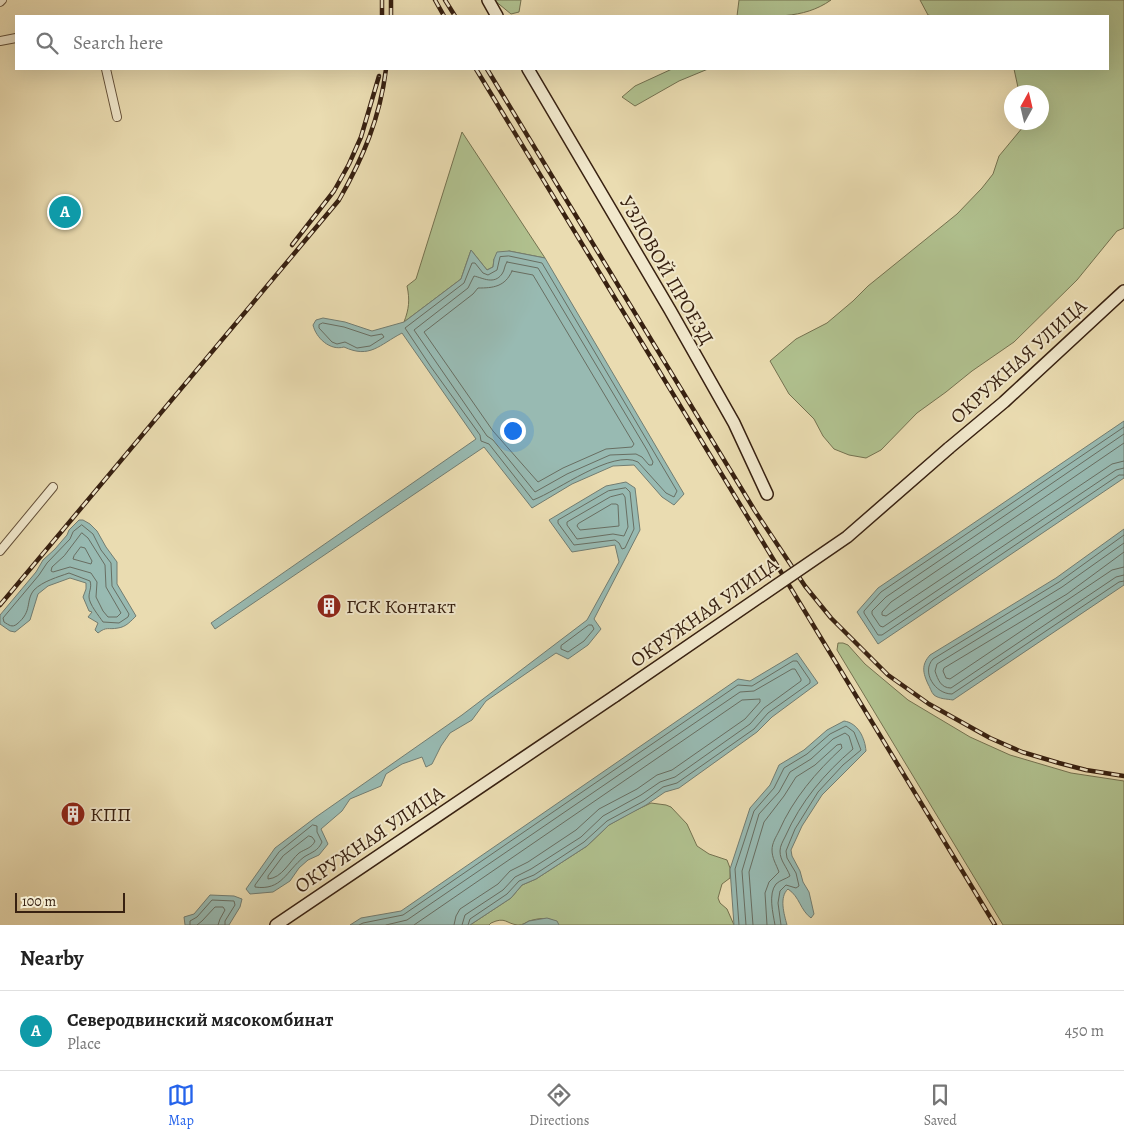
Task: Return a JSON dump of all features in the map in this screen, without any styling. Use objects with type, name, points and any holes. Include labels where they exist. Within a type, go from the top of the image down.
[{"type":"main road","points":[[488,0],[496,15]]},
{"type":"main road","name":"УЗЛОВОЙ ПРОЕЗД","points":[[529,70],[670,310],[734,423],[767,494]]},
{"type":"main road","name":"ОКРУЖНАЯ УЛИЦА","points":[[276,925],[616,696],[847,537],[1004,402],[1124,291]]},
{"type":"street","points":[[0,41],[15,38]]},
{"type":"street","points":[[106,70],[117,117]]},
{"type":"street","points":[[0,551],[53,486]]},
{"type":"green space","points":[[494,0],[521,0],[519,12],[511,14]]},
{"type":"green space","points":[[739,0],[831,0],[809,11],[792,15],[737,15]]},
{"type":"green space","points":[[920,0],[1124,0],[1124,228],[1117,231],[1077,280],[1014,342],[917,413],[881,450],[866,458],[849,455],[834,449],[823,436],[814,419],[789,394],[770,361],[796,339],[827,323],[868,286],[957,214],[993,174],[999,156],[1021,130],[1049,130],[1049,85],[1017,85],[1014,70],[1109,70],[1109,15],[928,15]]},
{"type":"green space","points":[[670,70],[706,70],[679,81],[635,106],[622,97],[635,86]]},
{"type":"green space","points":[[462,132],[545,258],[509,251],[494,259],[493,267],[487,270],[471,250],[461,279],[404,322],[408,304],[407,286],[416,279]]},
{"type":"green space","points":[[838,643],[848,645],[865,664],[908,700],[970,737],[1010,755],[1071,773],[1124,781],[1124,925],[1003,925],[837,650]]},
{"type":"green space","points":[[651,803],[671,807],[687,824],[697,846],[709,854],[727,860],[730,868],[730,878],[722,884],[718,898],[720,903],[727,909],[734,925],[559,925],[553,920],[545,918],[520,925],[500,920],[489,925],[470,925],[511,898],[522,885],[536,879],[587,846],[609,825]]},
{"type":"water","points":[[471,250],[487,270],[493,267],[497,252],[509,251],[545,258],[684,494],[674,505],[662,497],[634,465],[613,466],[572,484],[532,508],[484,447],[215,629],[211,623],[476,439],[402,333],[374,349],[361,352],[329,345],[320,339],[313,325],[316,320],[323,318],[345,322],[372,331],[404,322],[461,279]]},
{"type":"water","points":[[1124,421],[1124,478],[878,644],[857,612],[878,588]]},
{"type":"water","points":[[626,482],[635,488],[640,530],[594,619],[601,629],[588,645],[568,659],[556,653],[486,701],[472,720],[450,733],[432,764],[426,767],[422,757],[402,764],[386,774],[381,786],[350,799],[342,811],[321,829],[328,844],[319,855],[308,860],[299,868],[290,881],[273,892],[250,894],[246,889],[275,848],[462,715],[587,620],[619,562],[615,545],[572,552],[549,520],[606,486]]},
{"type":"water","points":[[79,520],[90,524],[97,531],[117,562],[117,584],[136,616],[128,624],[115,629],[106,629],[98,633],[95,630],[98,623],[88,617],[92,612],[89,611],[83,597],[86,583],[70,578],[48,586],[38,594],[30,620],[15,632],[10,631],[0,624],[0,615],[36,572],[43,560],[55,549]]},
{"type":"water","points":[[1124,529],[1124,585],[953,700],[934,695],[924,673],[925,662],[930,655],[1056,578]]},
{"type":"water","points":[[797,653],[818,683],[772,717],[757,732],[679,788],[665,792],[646,805],[609,825],[587,846],[536,879],[522,885],[511,898],[470,925],[350,925],[361,918],[401,911],[738,679],[750,681]]},
{"type":"water","points":[[844,721],[849,722],[860,732],[866,751],[822,795],[802,826],[791,850],[803,882],[809,892],[814,914],[811,918],[807,915],[795,896],[788,889],[785,892],[783,901],[787,925],[734,925],[730,869],[750,808],[770,785],[779,765],[804,750],[827,730]]},
{"type":"water","points":[[210,895],[234,896],[242,899],[240,907],[229,925],[185,925],[184,917],[194,914]]},
{"type":"water","points":[[547,918],[557,921],[559,925],[522,925],[529,921]]},
{"type":"railway","points":[[382,0],[382,15]]},
{"type":"railway","points":[[391,0],[391,15]]},
{"type":"railway","points":[[435,0],[443,15]]},
{"type":"railway","points":[[445,0],[454,15]]},
{"type":"railway","points":[[0,605],[339,200],[356,169],[375,121],[386,70]]},
{"type":"railway","points":[[477,70],[995,925]]},
{"type":"railway","points":[[488,70],[755,511],[805,586],[831,618],[888,675],[929,704],[990,738],[1022,752],[1059,763],[1086,770],[1124,776]]},
{"type":"railway","points":[[292,245],[334,191],[349,164],[361,137],[379,76]]},
{"type":"place","name":"Северодвинский мясокомбинат","points":[[65,212]]},
{"type":"place","name":"ГСК Контакт","points":[[329,606]]},
{"type":"place","name":"КПП","points":[[73,814]]}]
